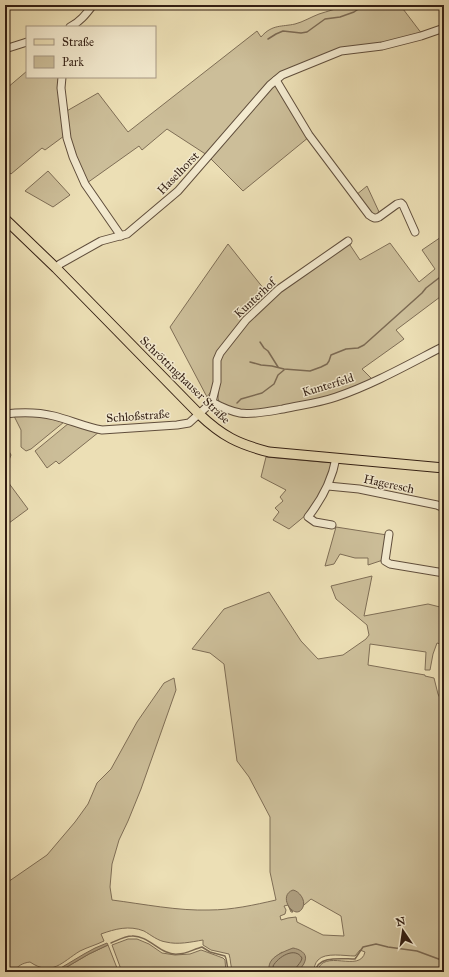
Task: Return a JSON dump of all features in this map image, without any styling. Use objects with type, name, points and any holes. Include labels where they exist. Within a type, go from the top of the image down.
[{"type":"main road","name":"Schröttinghauser Straße","points":[[5,219],[56,268],[211,426],[238,443],[269,452],[444,468]]},
{"type":"street","points":[[72,26],[85,16],[93,5]]},
{"type":"street","name":"Haselhorst","points":[[56,268],[60,264],[101,241],[127,234],[178,191],[270,85],[282,75],[341,52],[382,46],[421,36],[444,28]]},
{"type":"street","points":[[5,49],[26,42]]},
{"type":"street","points":[[62,78],[61,88],[67,138],[73,158],[85,184],[120,236]]},
{"type":"street","points":[[276,80],[309,135],[369,215],[373,218],[379,217],[397,204],[401,204],[403,205],[415,232]]},
{"type":"street","name":"Kunterhof","points":[[212,402],[217,382],[217,360],[220,353],[246,320],[280,290],[348,241]]},
{"type":"street","name":"Kunterfeld","points":[[212,402],[242,414],[320,402],[374,381],[444,346]]},
{"type":"street","points":[[199,414],[212,402]]},
{"type":"street","name":"Schloßstraße","points":[[5,414],[40,414],[54,416],[102,430],[178,425],[189,423],[199,414]]},
{"type":"street","points":[[332,525],[315,522],[308,517],[318,504],[328,486],[336,458]]},
{"type":"street","name":"Hageresch","points":[[328,486],[359,489],[437,505],[444,508]]},
{"type":"street","points":[[389,534],[385,561],[390,564],[444,573]]},
{"type":"green space","points":[[346,5],[400,5],[422,34],[341,50],[284,72],[207,155],[167,129],[142,150],[139,146],[87,183],[68,136],[65,112],[98,93],[128,132],[257,31],[261,37],[273,28],[298,23]]},
{"type":"green space","points":[[26,72],[26,78],[60,78],[64,136],[45,150],[42,148],[11,174],[5,169],[5,85],[7,88]]},
{"type":"green space","points":[[276,82],[309,137],[243,191],[210,158]]},
{"type":"green space","points":[[48,171],[70,195],[53,207],[25,191]]},
{"type":"green space","points":[[367,186],[380,214],[374,216],[356,195]]},
{"type":"green space","points":[[444,235],[444,294],[396,330],[404,339],[362,369],[373,380],[337,395],[262,410],[243,412],[223,405],[219,402],[220,359],[242,326],[279,290],[348,242],[360,260],[390,243],[419,282],[435,269],[422,250]]},
{"type":"green space","points":[[228,244],[268,294],[244,317],[228,337],[216,356],[215,381],[212,390],[207,397],[170,327]]},
{"type":"green space","points":[[14,416],[40,416],[64,422],[31,449],[26,451],[21,447],[21,430]]},
{"type":"green space","points":[[69,423],[99,432],[59,464],[56,461],[47,468],[35,451]]},
{"type":"green space","points":[[5,444],[11,455],[5,470]]},
{"type":"green space","points":[[266,457],[333,463],[326,485],[306,515],[289,529],[273,520],[279,512],[275,508],[283,501],[280,497],[286,490],[261,477]]},
{"type":"green space","points":[[5,472],[8,482],[28,509],[5,526]]},
{"type":"green space","points":[[336,527],[387,535],[383,560],[368,565],[368,558],[355,558],[340,554],[334,564],[325,566]]},
{"type":"green space","points":[[372,576],[364,616],[428,604],[444,608],[444,645],[437,643],[430,670],[425,670],[426,652],[370,644],[368,665],[425,675],[434,678],[440,698],[440,730],[444,730],[444,972],[317,972],[321,965],[326,961],[356,961],[362,958],[365,952],[360,950],[355,956],[325,956],[318,960],[313,972],[297,972],[302,967],[282,952],[272,960],[272,972],[233,972],[229,954],[211,950],[203,945],[203,940],[184,943],[171,943],[155,938],[144,931],[127,928],[117,929],[101,934],[104,941],[80,951],[62,963],[51,968],[38,966],[30,962],[20,965],[13,972],[5,972],[5,884],[47,855],[75,822],[88,804],[97,783],[111,769],[137,722],[164,683],[174,678],[176,690],[141,789],[119,840],[112,864],[110,887],[112,900],[173,908],[218,910],[276,900],[270,872],[270,817],[249,777],[237,761],[224,664],[210,653],[192,649],[224,609],[269,592],[301,641],[318,659],[343,655],[366,639],[369,635],[367,625],[336,599],[331,586]],"holes":[[[311,899],[341,916],[344,936],[323,935],[297,922],[296,917],[281,920],[280,916],[285,914],[286,910],[284,906],[288,905],[291,912],[293,912],[287,901],[303,902],[304,905]]]},
{"type":"green space","points":[[128,939],[137,939],[149,944],[162,953],[175,955],[190,954],[201,950],[204,951],[223,958],[225,960],[226,972],[122,972],[112,945]]},
{"type":"green space","points":[[108,945],[118,972],[57,972],[89,954]]},
{"type":"water","points":[[293,890],[298,892],[304,902],[300,911],[296,912],[289,907],[286,897],[288,893]]},
{"type":"water","points":[[107,943],[108,945],[60,971],[49,972],[59,969],[95,948]]},
{"type":"water","points":[[293,948],[300,950],[306,958],[304,964],[297,972],[273,972],[269,969],[269,965],[274,958]]},
{"type":"waterway","points":[[268,39],[283,31],[301,33],[307,32],[325,19],[340,17],[367,5]]},
{"type":"waterway","points":[[250,362],[284,369],[310,371],[321,367],[327,364],[331,355],[346,349],[358,348],[364,345],[426,288],[444,274]]},
{"type":"waterway","points":[[260,342],[268,351],[278,367]]},
{"type":"waterway","points":[[237,403],[241,399],[262,393],[274,384],[278,375],[284,370]]},
{"type":"waterway","points":[[111,943],[122,938],[132,936],[138,937],[172,954],[184,953],[202,947],[210,952],[225,956],[229,972]]},
{"type":"waterway","points":[[315,972],[317,967],[325,960],[355,959],[363,947],[376,944],[417,951],[444,961]]}]
